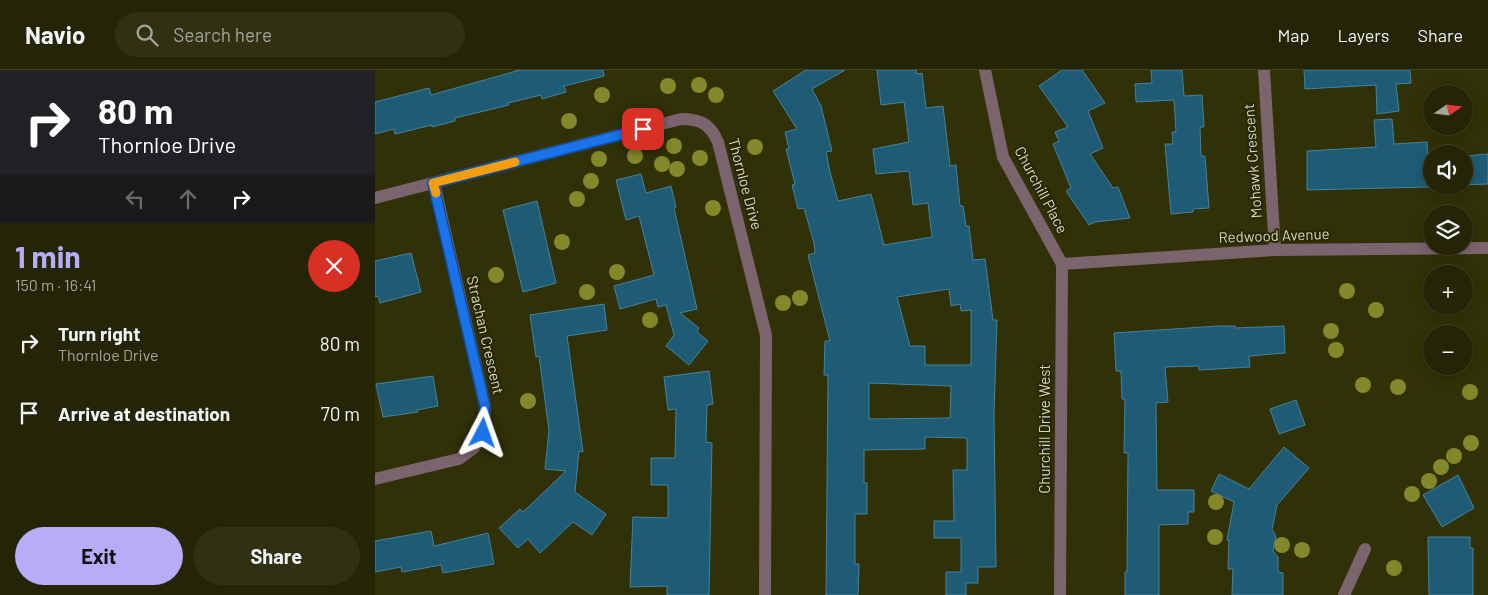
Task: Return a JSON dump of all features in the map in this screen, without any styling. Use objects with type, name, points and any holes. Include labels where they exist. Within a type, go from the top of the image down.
[{"type":"street","name":"Churchill Place","points":[[985,70],[1003,157],[1062,264]]},
{"type":"street","name":"Mohawk Crescent","points":[[1264,70],[1275,250]]},
{"type":"street","name":"Thornloe Drive","points":[[375,198],[681,119],[705,122],[713,130],[718,142],[766,335],[765,595]]},
{"type":"street","name":"Strachan Crescent","points":[[375,479],[459,459],[475,448],[483,433],[485,406],[433,183]]},
{"type":"street","name":"Redwood Avenue","points":[[1062,264],[1275,250],[1488,248]]},
{"type":"street","name":"Churchill Drive West","points":[[1060,595],[1062,264]]},
{"type":"street","points":[[1344,595],[1365,550]]},
{"type":"building","points":[[520,70],[603,70],[604,76],[564,86],[566,92],[542,99],[541,95],[508,103],[509,105],[455,118],[455,121],[432,127],[432,125],[395,134],[394,129],[375,134],[375,102],[429,88],[431,95]]},
{"type":"building","points":[[806,70],[845,70],[812,89],[821,106],[832,151],[826,152],[830,172],[838,201],[871,194],[884,245],[932,237],[928,203],[913,205],[909,171],[876,174],[873,149],[909,142],[904,102],[881,105],[877,70],[916,70],[917,74],[922,73],[926,108],[943,106],[950,166],[956,165],[960,206],[963,206],[966,226],[969,226],[973,260],[985,259],[993,320],[997,320],[994,412],[996,567],[978,567],[978,583],[966,583],[966,595],[946,595],[946,572],[961,572],[961,538],[934,538],[934,521],[954,521],[953,470],[967,470],[967,438],[925,437],[925,449],[864,450],[864,483],[867,483],[867,514],[855,514],[855,564],[859,564],[858,595],[826,595],[828,375],[824,375],[825,341],[830,341],[808,255],[815,253],[814,243],[804,208],[798,209],[792,185],[795,184],[786,149],[789,149],[785,132],[797,129],[773,91]],"holes":[[[949,289],[951,306],[960,304],[961,311],[971,310],[971,365],[925,365],[925,346],[910,346],[897,297]],[[869,383],[951,386],[950,418],[869,419]]]},
{"type":"building","points":[[1062,70],[1082,70],[1105,103],[1088,111],[1103,148],[1090,154],[1113,188],[1118,187],[1130,218],[1095,222],[1089,225],[1066,191],[1071,188],[1053,144],[1059,141],[1055,132],[1068,127],[1039,86]]},
{"type":"building","points":[[1151,70],[1182,70],[1184,96],[1202,95],[1204,127],[1200,127],[1201,156],[1205,156],[1209,208],[1193,209],[1193,212],[1171,214],[1165,144],[1173,144],[1172,132],[1176,132],[1174,100],[1136,102],[1135,84],[1152,83]]},
{"type":"building","points":[[1304,70],[1410,70],[1411,83],[1396,84],[1399,111],[1377,114],[1376,85],[1305,89]]},
{"type":"building","points":[[1392,119],[1394,144],[1427,142],[1427,145],[1423,145],[1423,187],[1307,190],[1307,151],[1376,147],[1374,120]]},
{"type":"building","points":[[1488,154],[1488,184],[1473,185],[1473,155]]},
{"type":"building","points":[[641,174],[646,193],[671,186],[676,207],[674,208],[697,309],[680,313],[699,328],[697,332],[708,341],[689,365],[666,346],[674,335],[666,305],[658,307],[656,299],[620,309],[614,286],[654,275],[639,216],[626,220],[616,180]]},
{"type":"building","points":[[537,201],[556,283],[523,292],[503,210]]},
{"type":"building","points":[[411,253],[421,292],[380,303],[378,296],[375,297],[375,261]]},
{"type":"building","points":[[604,304],[607,330],[567,336],[583,452],[579,451],[575,492],[606,514],[592,535],[573,522],[540,553],[528,539],[518,548],[499,528],[520,509],[523,512],[566,471],[545,469],[549,430],[539,356],[536,357],[530,315]]},
{"type":"building","points":[[1235,326],[1235,328],[1284,326],[1285,353],[1249,356],[1250,367],[1199,370],[1199,366],[1165,367],[1168,402],[1156,403],[1157,490],[1194,490],[1194,512],[1188,512],[1188,524],[1159,525],[1159,595],[1125,595],[1125,572],[1127,572],[1128,453],[1124,453],[1125,399],[1122,399],[1121,371],[1116,371],[1114,333]]},
{"type":"building","points":[[709,371],[713,404],[707,405],[706,442],[712,443],[709,595],[667,595],[667,586],[630,587],[633,517],[668,518],[668,485],[651,485],[651,458],[675,458],[676,409],[668,410],[664,377]]},
{"type":"building","points":[[433,376],[438,406],[417,410],[418,412],[383,417],[376,384]]},
{"type":"building","points":[[1296,400],[1305,425],[1279,434],[1270,409]]},
{"type":"building","points":[[1284,447],[1309,468],[1277,505],[1272,530],[1276,536],[1273,551],[1278,557],[1278,572],[1283,573],[1283,595],[1232,595],[1233,569],[1228,569],[1229,540],[1227,540],[1234,502],[1211,491],[1219,474],[1249,489]]},
{"type":"building","points":[[1458,475],[1474,508],[1442,527],[1423,495]]},
{"type":"building","points":[[431,531],[434,546],[488,533],[494,564],[443,573],[441,565],[402,572],[401,567],[375,572],[375,541]]},
{"type":"building","points":[[1428,537],[1470,537],[1470,548],[1473,548],[1473,595],[1429,595]]},
{"type":"slow traffic","points":[[436,193],[433,183],[515,162]]},
{"type":"route","points":[[483,433],[485,406],[433,183],[643,129]]}]
